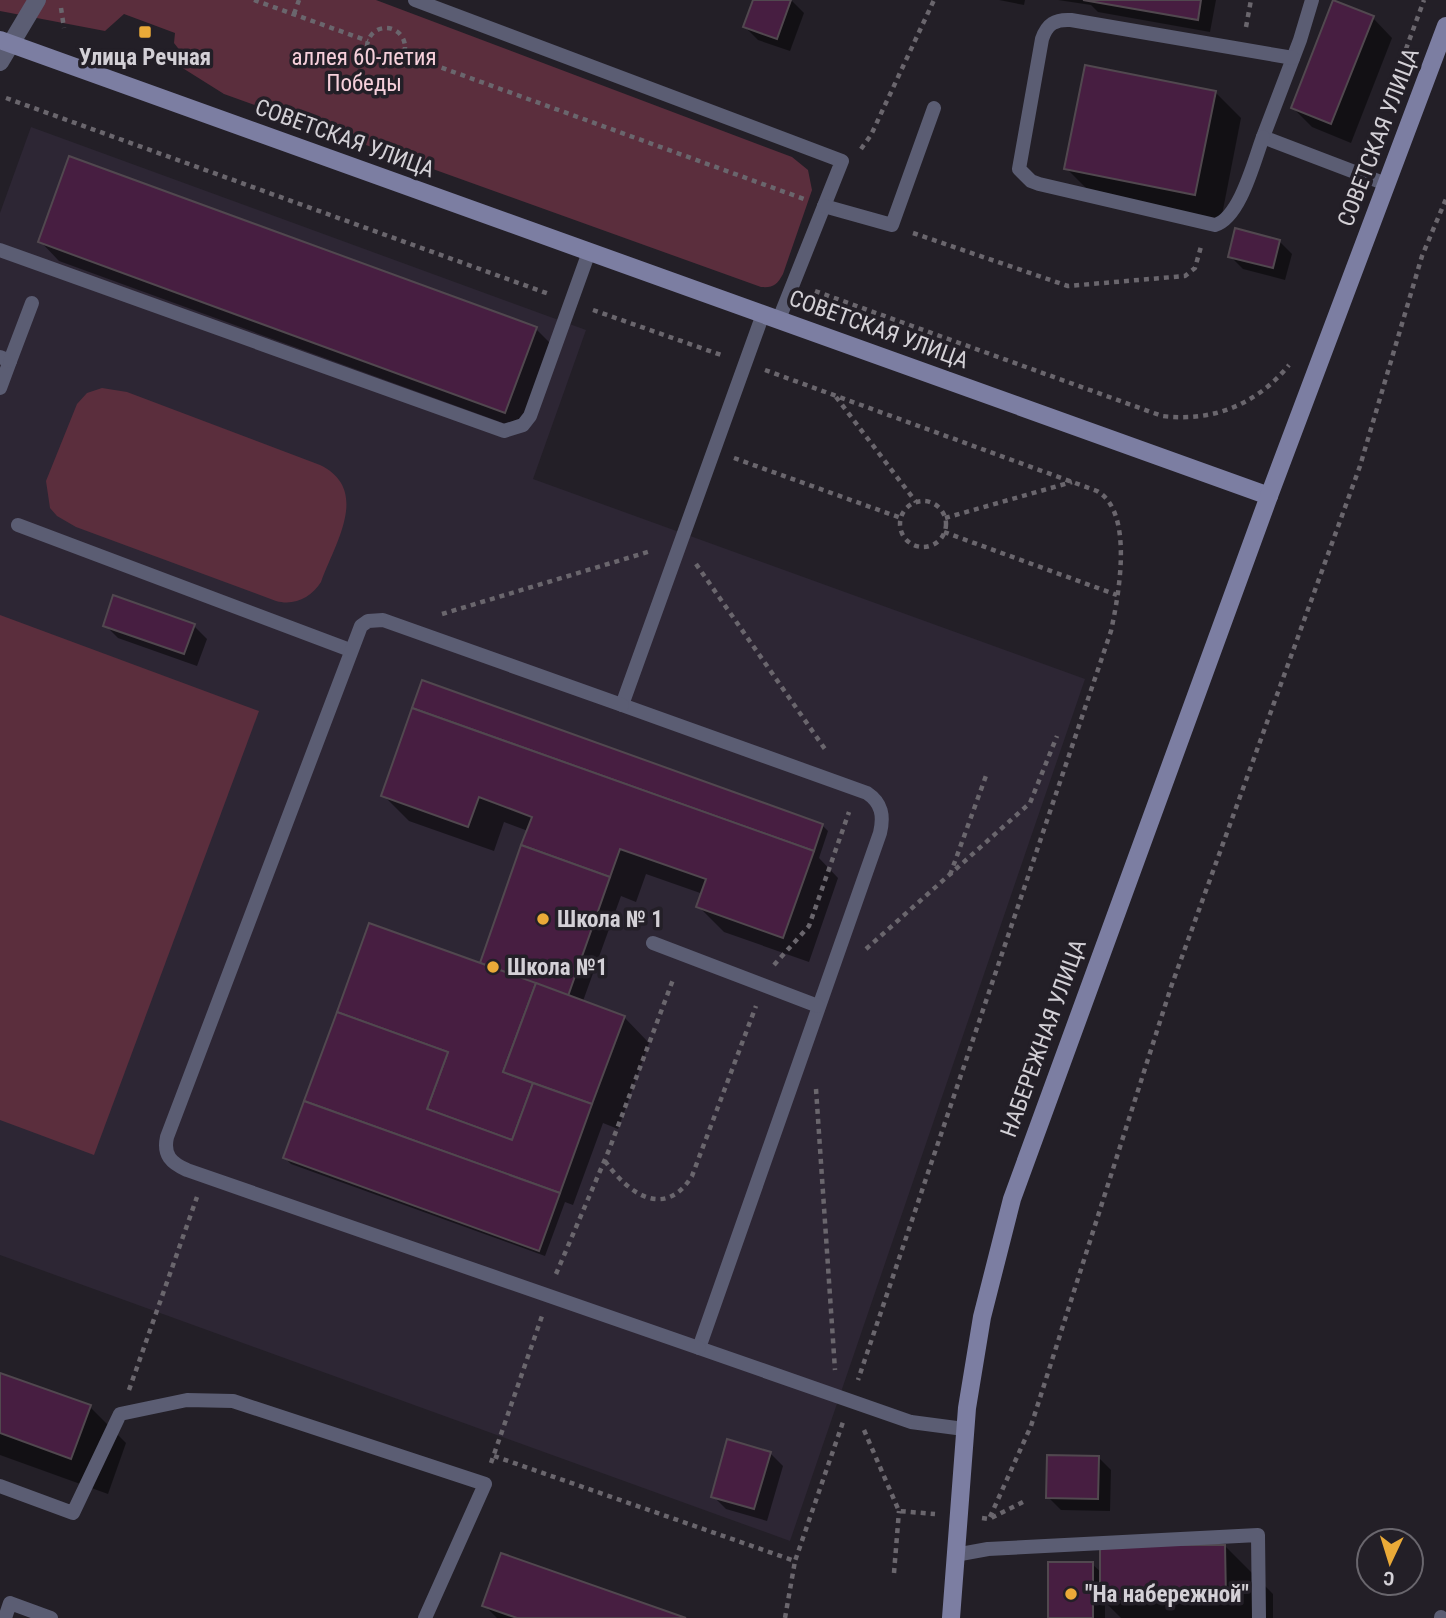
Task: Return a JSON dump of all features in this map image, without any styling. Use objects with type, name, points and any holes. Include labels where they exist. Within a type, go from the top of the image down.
[{"type":"main road","name":"СОВЕТСКАЯ УЛИЦА","points":[[5,42],[1269,496],[1446,26]]},
{"type":"main road","name":"НАБЕРЕЖНАЯ УЛИЦА","points":[[951,1618],[964,1429],[982,1317],[1021,1173],[1269,496]]},
{"type":"street","points":[[0,62],[5,42],[37,0]]},
{"type":"lane","points":[[415,0],[842,161],[793,283],[745,363],[622,705]]},
{"type":"lane","points":[[1293,58],[1071,20],[1056,21],[1045,30],[1019,154],[1019,169],[1024,176],[1040,184],[1208,225],[1222,223],[1231,216],[1263,137],[1293,58],[1311,0]]},
{"type":"lane","points":[[824,206],[892,225],[934,108]]},
{"type":"lane","points":[[1263,137],[1386,184]]},
{"type":"lane","points":[[0,250],[504,431],[523,425],[530,416],[589,252]]},
{"type":"lane","points":[[0,388],[5,359],[32,303]]},
{"type":"lane","points":[[18,525],[350,650]]},
{"type":"lane","points":[[699,1348],[882,826],[878,804],[867,793],[622,705],[383,620],[368,621],[357,633],[350,650],[167,1137],[166,1153],[171,1161],[204,1177],[923,1426],[964,1429]]},
{"type":"lane","points":[[653,943],[818,1006]]},
{"type":"lane","points":[[0,1486],[73,1513],[120,1414],[187,1400],[233,1401],[485,1484],[425,1618]]},
{"type":"lane","points":[[955,1555],[988,1549],[1258,1535],[1259,1618]]},
{"type":"lane","points":[[5,1618],[10,1603],[51,1618]]},
{"type":"path","points":[[61,0],[64,28]]},
{"type":"path","points":[[254,0],[368,41]]},
{"type":"path","points":[[293,14],[299,0]]},
{"type":"path","points":[[842,161],[860,150],[871,135],[934,0]]},
{"type":"path","points":[[1397,74],[1424,0]]},
{"type":"path","points":[[390,28],[400,35],[404,54],[392,66],[379,65],[369,57],[368,41],[377,30],[390,28]]},
{"type":"path","points":[[404,54],[824,206]]},
{"type":"path","points":[[6,98],[1074,481],[1106,496],[1115,509],[1119,543],[1118,596],[1107,645],[844,1398],[795,1561],[785,1618]]},
{"type":"path","points":[[989,1519],[1031,1426],[1171,987],[1360,466],[1422,256],[1446,200]]},
{"type":"path","points":[[892,225],[1050,281],[1077,286],[1185,276],[1195,268],[1208,225]]},
{"type":"path","points":[[793,283],[1162,416],[1198,418],[1233,409],[1273,383],[1296,354]]},
{"type":"path","points":[[835,397],[916,502],[937,506],[945,518],[944,532],[940,539],[927,547],[912,544],[902,533],[901,517],[916,502]]},
{"type":"path","points":[[714,450],[901,517]]},
{"type":"path","points":[[945,518],[1074,481]]},
{"type":"path","points":[[944,532],[1118,596]]},
{"type":"path","points":[[401,627],[681,542],[852,788],[852,804],[808,926],[760,984],[688,1183],[666,1197],[639,1195],[625,1187],[605,1161]]},
{"type":"path","points":[[826,985],[1030,803],[1056,736]]},
{"type":"path","points":[[950,876],[986,773]]},
{"type":"path","points":[[683,954],[605,1161],[571,1235],[494,1455],[795,1561]]},
{"type":"path","points":[[816,1079],[844,1398],[899,1511],[894,1573]]},
{"type":"path","points":[[120,1414],[204,1177]]},
{"type":"path","points":[[899,1511],[989,1519],[1027,1500]]},
{"type":"shaded area","name":"Школа №1","points":[[31,127],[586,330],[533,479],[1085,679],[790,1541],[0,1255],[0,213]]},
{"type":"green space","name":"аллея 60-летия Победы","points":[[0,0],[376,0],[792,157],[808,170],[812,190],[783,274],[774,285],[761,287],[224,94],[181,67],[185,57],[174,43],[175,33],[124,14],[105,31],[0,11]]},
{"type":"green space","points":[[102,388],[127,392],[320,465],[335,476],[344,488],[345,518],[317,588],[296,601],[276,601],[76,527],[57,516],[50,508],[46,481],[77,404],[87,393]]},
{"type":"green space","points":[[0,615],[259,711],[94,1155],[0,1120]]},
{"type":"building","points":[[753,0],[791,0],[777,39],[743,27]]},
{"type":"building","points":[[1083,0],[1201,0],[1198,20]]},
{"type":"building","points":[[1333,0],[1374,16],[1331,124],[1291,108]]},
{"type":"building","points":[[1085,65],[1216,91],[1195,195],[1064,169]]},
{"type":"building","points":[[69,156],[537,327],[505,413],[38,242]]},
{"type":"building","points":[[1235,228],[1280,240],[1273,268],[1228,257]]},
{"type":"building","points":[[113,595],[195,624],[184,654],[103,626]]},
{"type":"building","points":[[422,680],[823,824],[814,851],[412,708]]},
{"type":"building","points":[[412,708],[814,851],[783,938],[696,907],[706,879],[620,849],[610,877],[521,845],[532,817],[479,797],[468,827],[381,796]]},
{"type":"building","points":[[521,845],[610,877],[568,996],[480,963]]},
{"type":"building","points":[[369,923],[536,983],[503,1072],[533,1083],[512,1140],[427,1109],[448,1052],[337,1012]]},
{"type":"building","points":[[536,983],[625,1016],[592,1104],[503,1072]]},
{"type":"building","points":[[337,1012],[448,1052],[427,1109],[512,1140],[533,1083],[592,1104],[560,1193],[304,1101]]},
{"type":"building","points":[[304,1101],[560,1193],[539,1251],[283,1158]]},
{"type":"building","points":[[0,1373],[91,1405],[71,1459],[0,1433]]},
{"type":"building","points":[[727,1439],[771,1452],[754,1509],[711,1497]]},
{"type":"building","points":[[1047,1455],[1099,1456],[1098,1499],[1046,1498]]},
{"type":"building","points":[[1100,1545],[1225,1545],[1226,1599],[1100,1599]]},
{"type":"building","points":[[501,1553],[686,1618],[517,1618],[482,1606]]},
{"type":"building","points":[[1048,1562],[1093,1562],[1093,1618],[1048,1618]]},
{"type":"place","name":"Улица Речная","points":[[145,32]]},
{"type":"place","name":"Школа № 1","points":[[543,919]]},
{"type":"place","name":"Школа №1","points":[[493,967]]},
{"type":"place","name":"\"На набережной\"","points":[[1071,1594]]}]
